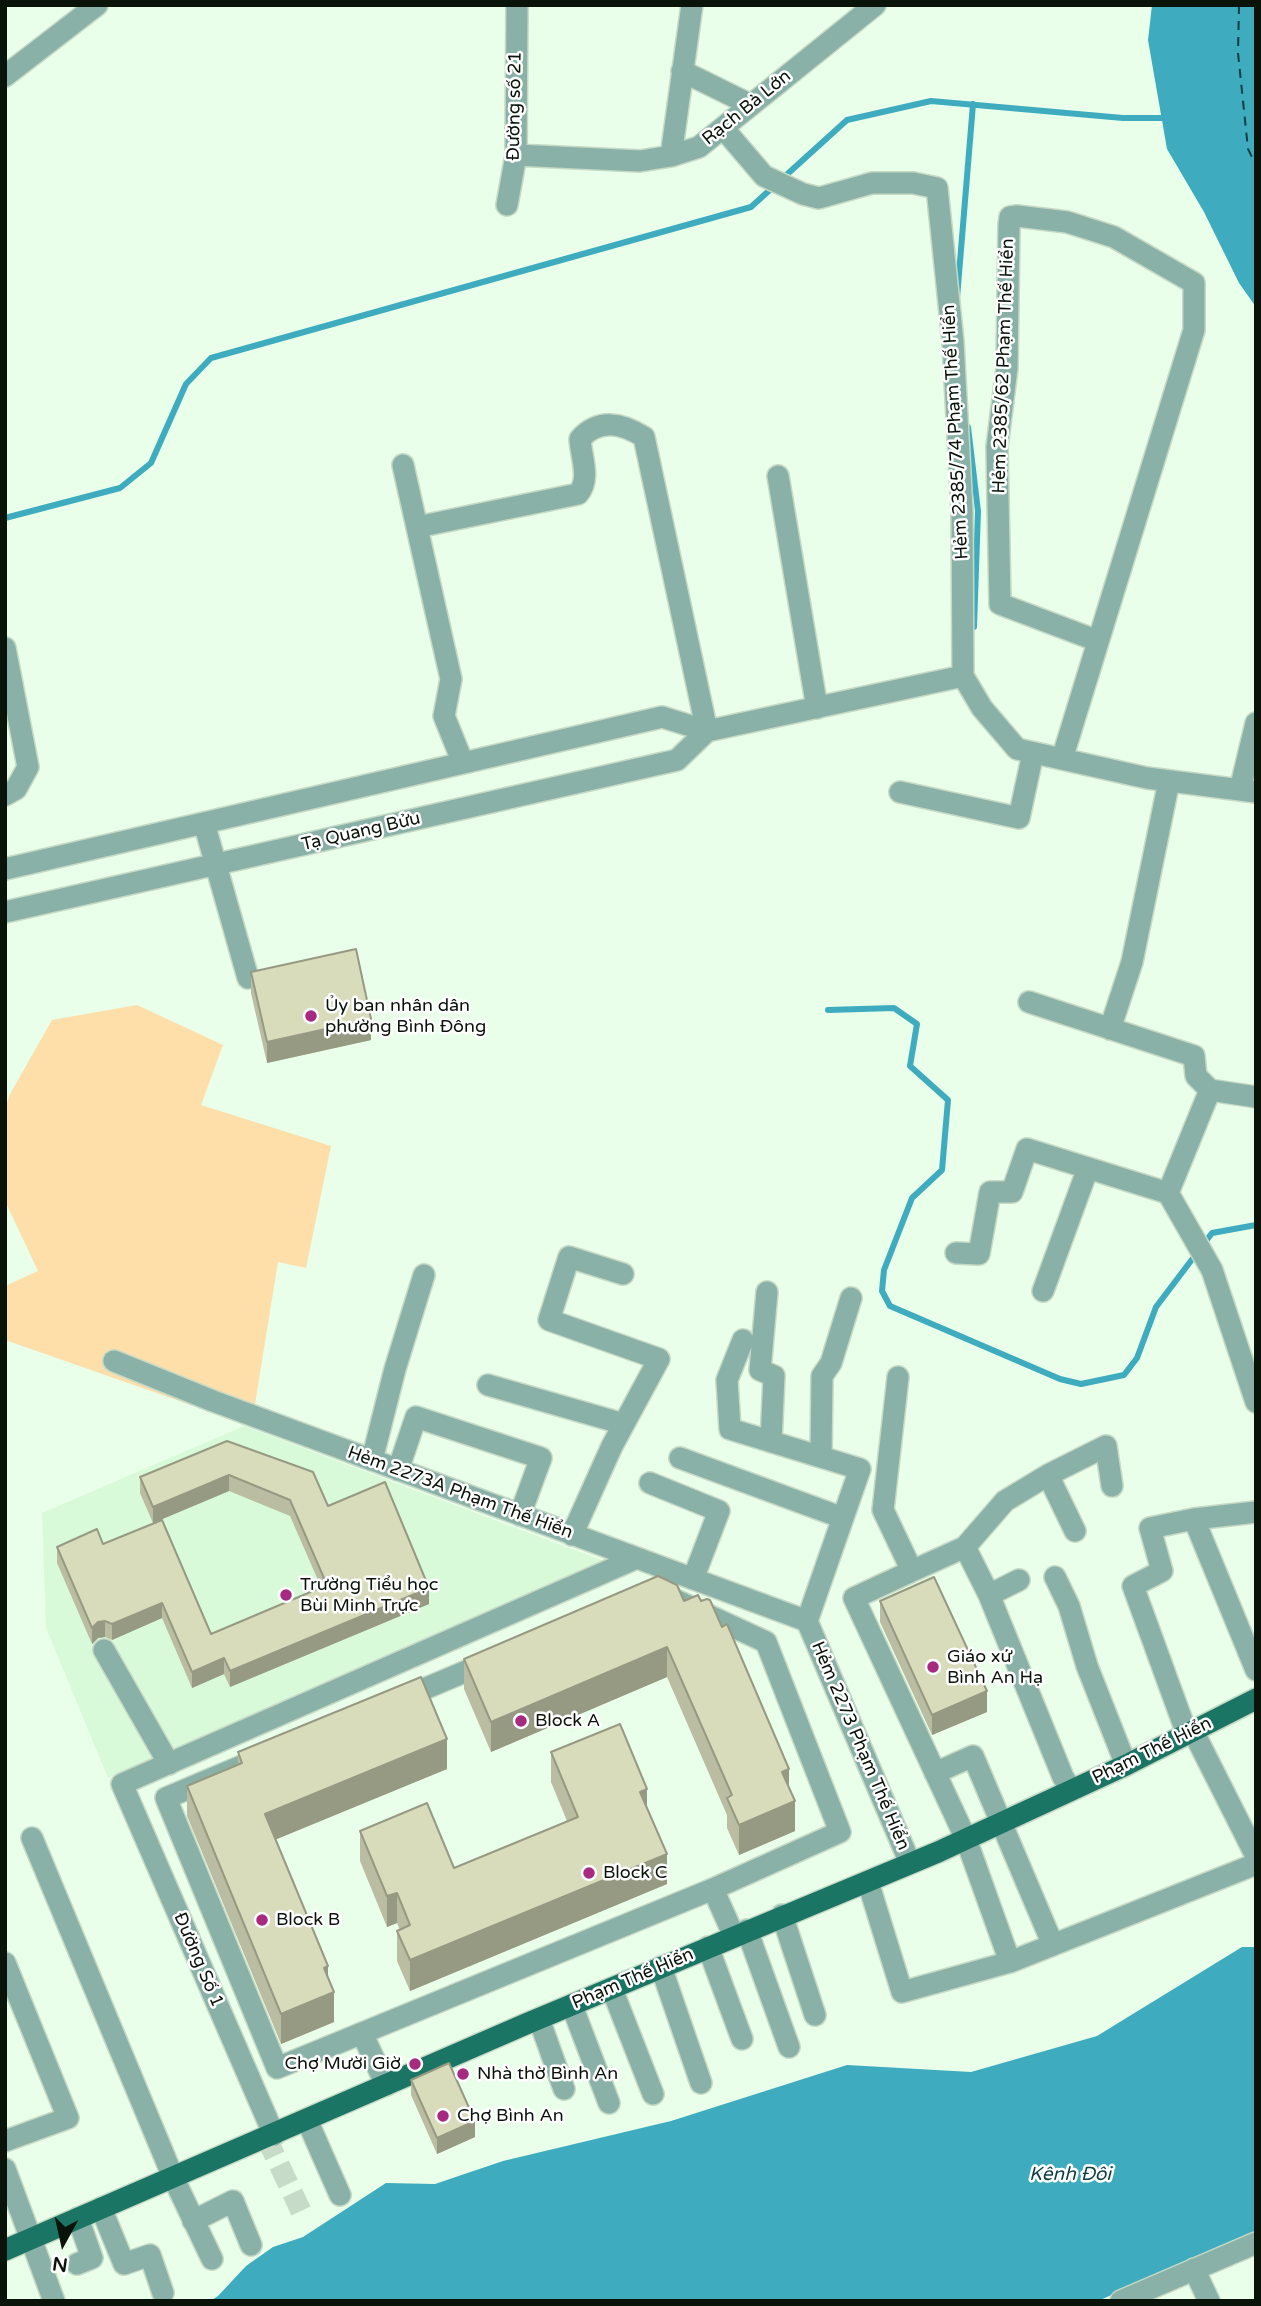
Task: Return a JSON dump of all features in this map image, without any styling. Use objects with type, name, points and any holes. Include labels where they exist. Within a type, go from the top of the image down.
[{"type":"main road","name":"Phạm Thế Hiển","points":[[5,2250],[782,1915],[868,1882],[966,1839],[1126,1765],[1256,1699]]},
{"type":"street","points":[[6,73],[97,5]]},
{"type":"street","name":"Đường số 21","points":[[507,205],[516,155],[517,5]]},
{"type":"street","points":[[671,156],[692,5]]},
{"type":"street","name":"Rạch Bà Lớn","points":[[516,155],[640,161],[671,156],[699,146],[875,5]]},
{"type":"street","points":[[682,72],[751,105]]},
{"type":"street","name":"Hẻm 2385/74 Phạm Thế Hiển","points":[[723,128],[764,176],[803,194],[819,198],[872,183],[913,183],[937,188],[953,342],[962,511],[964,676]]},
{"type":"street","name":"Hẻm 2385/62 Phạm Thế Hiển","points":[[1062,759],[1098,642],[1194,330],[1194,283],[1114,237],[1067,222],[1010,217],[1007,368],[997,447],[1000,604],[1098,642]]},
{"type":"street","points":[[417,527],[578,494],[586,480],[580,439],[590,428],[610,425],[630,428],[644,437],[707,731]]},
{"type":"street","points":[[403,465],[451,679],[444,716],[463,764]]},
{"type":"street","points":[[778,476],[817,708]]},
{"type":"street","points":[[5,648],[28,767],[16,789],[5,795]]},
{"type":"street","points":[[5,869],[662,718],[707,731],[964,676],[982,708],[1017,749],[1169,781],[1248,791],[1256,723]]},
{"type":"street","name":"Tạ Quang Bửu","points":[[5,912],[677,760],[707,731]]},
{"type":"street","points":[[900,792],[1019,818],[1032,752]]},
{"type":"street","points":[[1110,1029],[1132,961],[1169,781]]},
{"type":"street","points":[[204,823],[248,978]]},
{"type":"street","points":[[1029,1002],[1194,1056],[1196,1076],[1210,1090],[1256,1097]]},
{"type":"street","points":[[1168,1193],[1210,1090]]},
{"type":"street","points":[[956,1253],[979,1254],[990,1192],[1012,1192],[1027,1149],[1168,1193],[1212,1270],[1256,1402]]},
{"type":"street","points":[[1043,1291],[1088,1168]]},
{"type":"street","points":[[572,1535],[624,1424],[659,1359],[549,1320],[569,1257],[623,1274]]},
{"type":"street","points":[[372,1460],[395,1369],[424,1275]]},
{"type":"street","points":[[767,1292],[760,1370],[774,1376],[771,1442]]},
{"type":"street","points":[[743,1340],[727,1380],[730,1429],[821,1457],[822,1376],[831,1363],[851,1298]]},
{"type":"street","name":"Hẻm 2273A Phạm Thế Hiển","points":[[114,1361],[213,1401],[807,1621]]},
{"type":"street","points":[[898,1377],[883,1510],[912,1571]]},
{"type":"street","points":[[488,1385],[624,1424]]},
{"type":"street","points":[[398,1470],[416,1417],[541,1458],[520,1515]]},
{"type":"street","points":[[1010,1962],[966,1839],[854,1598],[965,1547],[1005,1501],[1048,1475],[1106,1446],[1112,1486]]},
{"type":"street","name":"Hẻm 2273 Phạm Thế Hiển","points":[[821,1457],[860,1469],[807,1621],[910,1863]]},
{"type":"street","points":[[680,1458],[843,1518]]},
{"type":"street","points":[[1048,1475],[1075,1531]]},
{"type":"street","points":[[650,1483],[719,1511],[693,1579]]},
{"type":"street","points":[[1256,1512],[1194,1519],[1150,1528],[1162,1570],[1133,1586],[1190,1732],[1256,1856]]},
{"type":"street","points":[[1194,1519],[1256,1670]]},
{"type":"street","points":[[965,1547],[989,1595],[1063,1777],[1071,1790]]},
{"type":"street","points":[[104,1650],[169,1764],[637,1558]]},
{"type":"street","points":[[1055,1577],[1069,1606],[1087,1666],[1126,1765]]},
{"type":"street","points":[[989,1595],[1019,1580]]},
{"type":"street","points":[[656,1591],[766,1642],[840,1832],[713,1889],[277,2068],[166,1798],[656,1591]]},
{"type":"street","points":[[936,1773],[973,1756],[1053,1945]]},
{"type":"street","name":"Đường Số 1","points":[[169,1764],[122,1784],[274,2134]]},
{"type":"street","points":[[32,1838],[173,2177],[212,2259]]},
{"type":"street","points":[[868,1882],[902,1992],[1010,1962],[1256,1864]]},
{"type":"street","points":[[713,1889],[740,1933],[789,2048]]},
{"type":"street","points":[[782,1915],[815,2015]]},
{"type":"street","points":[[708,1947],[742,2039]]},
{"type":"street","points":[[5,1963],[68,2118],[5,2141]]},
{"type":"street","points":[[661,1968],[701,2083]]},
{"type":"street","points":[[612,1989],[653,2094]]},
{"type":"street","points":[[572,2006],[609,2103]]},
{"type":"street","points":[[539,2019],[564,2089]]},
{"type":"street","points":[[362,2033],[386,2085]]},
{"type":"street","points":[[307,2120],[340,2195]]},
{"type":"street","points":[[5,2169],[54,2301]]},
{"type":"street","points":[[193,2221],[233,2201],[251,2245]]},
{"type":"street","points":[[101,2208],[124,2264],[150,2255],[163,2293]]},
{"type":"street","points":[[77,2264],[92,2258],[78,2218]]},
{"type":"street","points":[[1121,2301],[1256,2243]]},
{"type":"street","points":[[1194,2269],[1209,2301]]},
{"type":"shaded area","points":[[137,1005],[223,1045],[201,1105],[331,1146],[306,1268],[278,1262],[255,1404],[231,1419],[5,1340],[5,1286],[38,1271],[5,1201],[5,1110],[9,1096],[52,1020]]},
{"type":"shaded area","name":"Trường Tiểu học Bùi Minh Trực","points":[[244,1426],[604,1561],[108,1778],[46,1628],[42,1513]]},
{"type":"water","points":[[1152,5],[1256,5],[1256,307],[1239,283],[1204,212],[1167,149],[1148,40]]},
{"type":"water","name":"Kênh Đôi","points":[[1242,1947],[1256,1947],[1256,2231],[1098,2301],[210,2301],[246,2266],[273,2247],[303,2237],[386,2183],[435,2184],[503,2161],[671,2121],[847,2065],[971,2072],[1097,2036]]},
{"type":"building","name":"Ủy ban nhân dân phường Bình Đông","points":[[356,949],[371,1019],[267,1042],[251,972]]},
{"type":"building","points":[[227,1441],[313,1472],[328,1506],[385,1482],[429,1588],[230,1671],[224,1658],[192,1672],[162,1603],[112,1624],[98,1622],[92,1628],[57,1547],[97,1529],[103,1544],[162,1520],[211,1634],[327,1585],[290,1500],[229,1475],[153,1507],[140,1477]]},
{"type":"building","name":"Block A","points":[[658,1576],[677,1585],[684,1601],[698,1595],[701,1601],[710,1600],[722,1627],[727,1624],[789,1769],[782,1772],[795,1801],[739,1825],[727,1798],[732,1795],[667,1647],[491,1722],[464,1659]]},
{"type":"building","name":"Giáo xứ Bình An Hạ","points":[[934,1577],[987,1691],[932,1715],[880,1601]]},
{"type":"building","name":"Block B","points":[[421,1677],[447,1739],[265,1814],[328,1966],[324,1968],[334,1992],[281,2014],[187,1786],[242,1763],[238,1752]]},
{"type":"building","name":"Block C","points":[[620,1724],[647,1789],[640,1792],[667,1854],[410,1960],[397,1931],[410,1925],[397,1893],[387,1896],[360,1831],[427,1803],[454,1868],[578,1817],[551,1752]]},
{"type":"building","name":"Chợ Bình An","points":[[449,2063],[475,2121],[437,2138],[411,2080]]},
{"type":"waterway","points":[[5,518],[120,488],[151,463],[186,384],[211,358],[751,207],[847,120],[931,101],[1123,118],[1168,118]]},
{"type":"waterway","points":[[957,298],[973,104]]},
{"type":"waterway","points":[[968,427],[978,511],[974,627]]},
{"type":"waterway","points":[[828,1010],[894,1008],[917,1024],[910,1066],[948,1100],[942,1170],[912,1198],[884,1270],[882,1291],[890,1306],[1060,1379],[1081,1384],[1124,1375],[1137,1358],[1156,1307],[1212,1233],[1256,1225]]},
{"type":"ferry route","points":[[1239,5],[1238,53],[1248,149],[1256,165]]},
{"type":"tunnel","points":[[266,2137],[301,2211]]},
{"type":"place","name":"Ủy ban nhân dân phường Bình Đông","points":[[311,1016]]},
{"type":"place","name":"Trường Tiểu học Bùi Minh Trực","points":[[286,1595]]},
{"type":"place","name":"Giáo xứ Bình An Hạ","points":[[933,1667]]},
{"type":"place","name":"Block A","points":[[521,1721]]},
{"type":"place","name":"Block C","points":[[589,1873]]},
{"type":"place","name":"Block B","points":[[262,1920]]},
{"type":"place","name":"Chợ Mười Giờ","points":[[415,2064]]},
{"type":"place","name":"Nhà thờ Bình An","points":[[463,2074]]},
{"type":"place","name":"Chợ Bình An","points":[[443,2116]]}]
